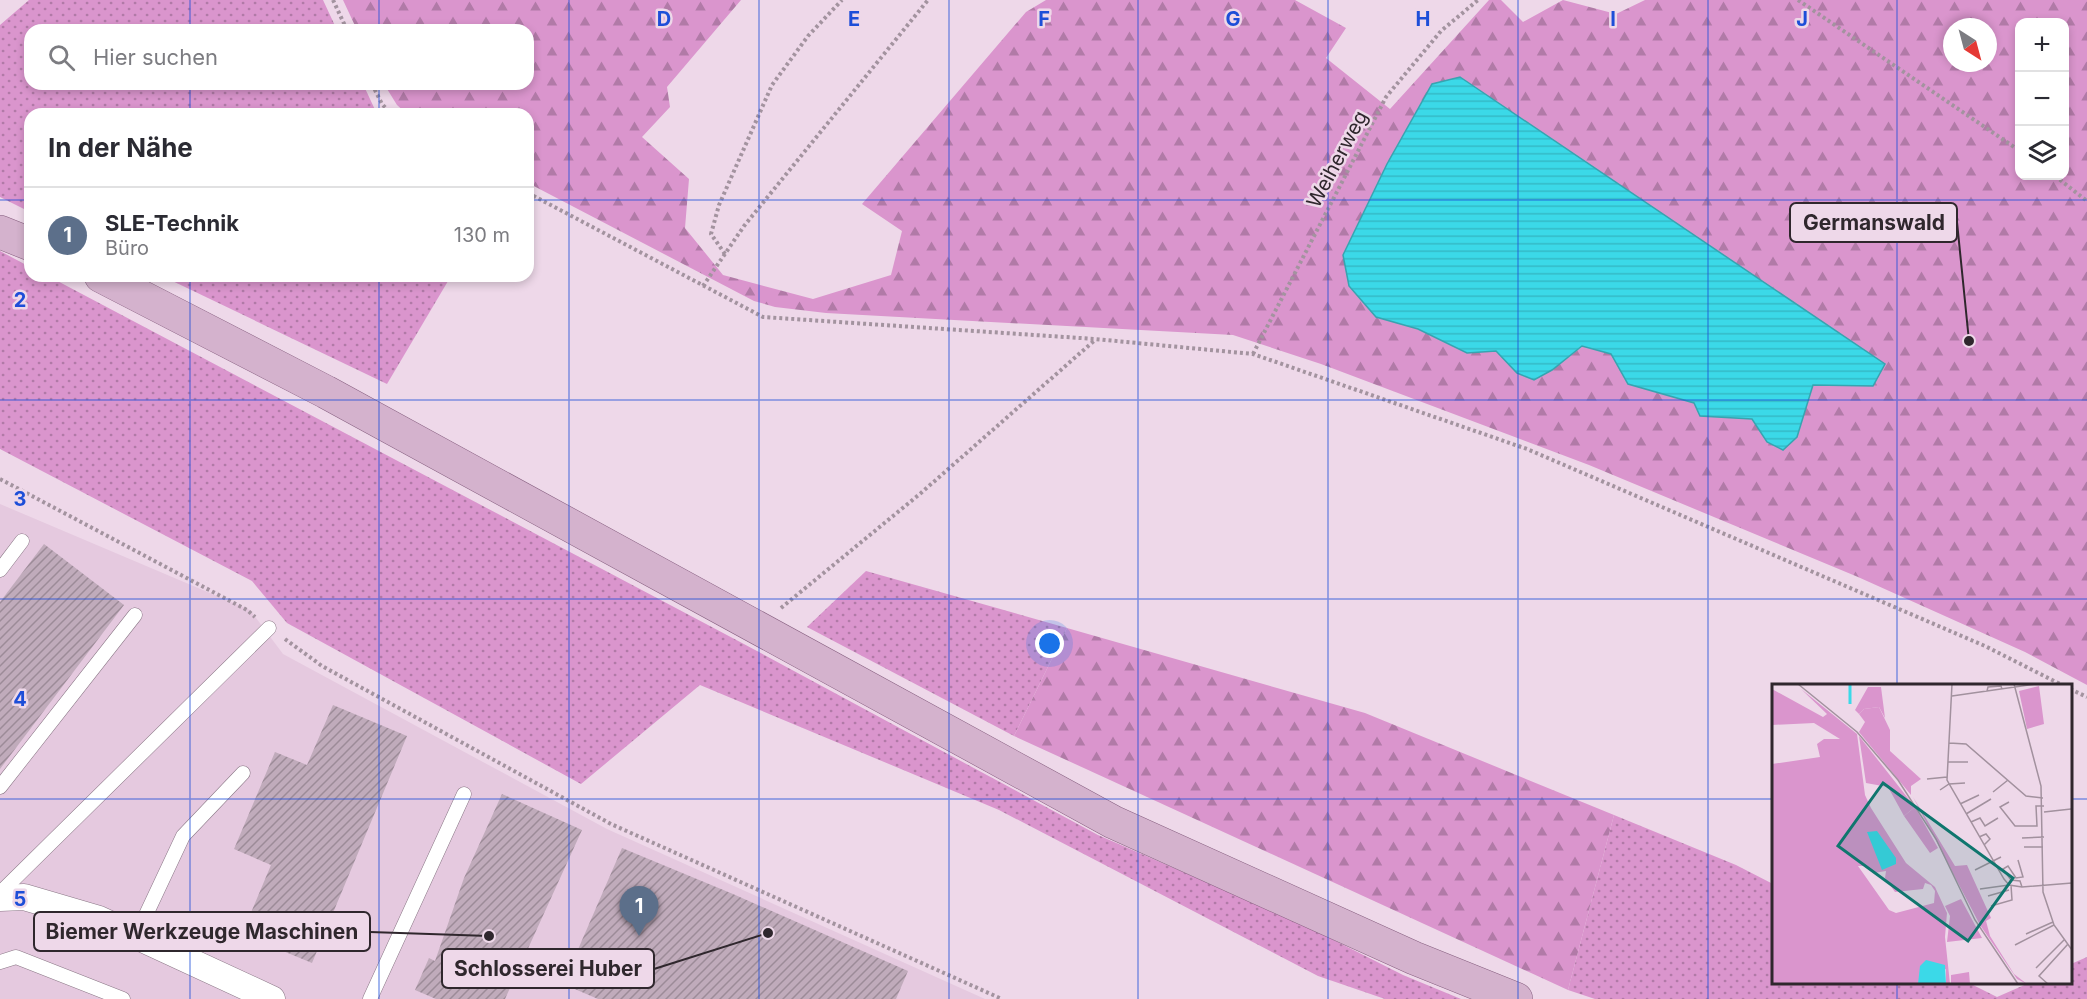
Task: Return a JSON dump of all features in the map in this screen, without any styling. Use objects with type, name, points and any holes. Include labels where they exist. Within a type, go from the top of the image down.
[{"type":"main road","points":[[0,232],[24,242]]},
{"type":"main road","points":[[112,282],[326,392],[1113,822],[1414,958],[1516,999]]},
{"type":"street","points":[[0,898],[24,897],[99,919],[272,999]]},
{"type":"lane","points":[[0,570],[22,541]]},
{"type":"lane","points":[[0,786],[135,615]]},
{"type":"lane","points":[[0,893],[269,628]]},
{"type":"lane","points":[[136,936],[183,836],[243,773]]},
{"type":"lane","points":[[370,999],[464,794]]},
{"type":"lane","points":[[0,962],[16,957],[123,999]]},
{"type":"path","points":[[333,0],[344,24]]},
{"type":"path","points":[[725,254],[711,234],[719,205],[772,85],[808,36],[842,0]]},
{"type":"path","points":[[704,286],[744,226],[928,0]]},
{"type":"path","name":"Weiherweg","points":[[1253,354],[1386,97],[1441,31],[1478,0]]},
{"type":"path","points":[[1798,0],[2015,148]]},
{"type":"path","points":[[375,90],[386,108]]},
{"type":"path","points":[[2060,180],[2087,201]]},
{"type":"path","points":[[534,196],[762,317],[1095,339],[1253,354],[1527,448],[1985,646],[2060,684]]},
{"type":"path","points":[[756,628],[921,493],[1095,339]]},
{"type":"path","points":[[0,479],[247,610],[322,666],[611,824],[1002,999]]},
{"type":"path","points":[[2072,690],[2087,697]]},
{"type":"shaded area","points":[[0,504],[250,610],[283,654],[607,829],[985,999],[0,999]]},
{"type":"green space","points":[[29,0],[323,0],[334,24],[24,24],[24,90],[366,90],[374,108],[24,108],[24,209],[0,197],[0,25]]},
{"type":"green space","points":[[343,0],[741,0],[667,87],[670,107],[642,137],[689,179],[685,228],[723,275],[813,299],[891,275],[902,231],[862,204],[1026,12],[1046,0],[1295,0],[1346,28],[1326,58],[1390,109],[1489,0],[1501,0],[1523,22],[1563,0],[1616,14],[1645,0],[2087,0],[2087,685],[2025,652],[1858,577],[1589,465],[1321,364],[1233,335],[826,313],[775,307],[754,301],[534,186],[534,108],[400,108],[388,90],[534,90],[534,24],[354,24]],"holes":[[[1432,85],[1873,386],[1813,385],[1797,437],[1767,442],[1752,419],[1701,416],[1694,403],[1628,384],[1611,354],[1583,346],[1552,370],[1517,373],[1496,351],[1467,353],[1418,329],[1376,317],[1343,255],[1387,164]]]},
{"type":"green space","points":[[0,251],[24,264],[24,282],[59,282],[742,643],[1098,835],[1300,923],[1403,975],[1461,999],[1385,999],[1318,976],[999,810],[700,685],[581,784],[287,623],[252,581],[0,449]]},
{"type":"green space","points":[[174,282],[447,282],[387,384]]},
{"type":"green space","points":[[866,571],[1067,628],[1014,736],[807,627]]},
{"type":"green space","points":[[1067,628],[1365,713],[1614,815],[1568,990],[1014,736]]},
{"type":"green space","points":[[1614,815],[1736,865],[1772,883],[1772,984],[1971,984],[1997,997],[2027,984],[2072,984],[2072,964],[2087,957],[2087,999],[1595,999],[1568,990]]},
{"type":"water","points":[[1460,77],[1885,364],[1873,386],[1813,385],[1797,437],[1783,450],[1767,442],[1752,419],[1700,416],[1694,403],[1628,384],[1611,354],[1582,346],[1552,370],[1534,380],[1517,373],[1496,351],[1467,353],[1418,329],[1376,317],[1349,286],[1343,255],[1387,164],[1432,84]]},
{"type":"building","points":[[44,544],[124,605],[0,769],[0,602]]},
{"type":"building","points":[[333,705],[407,736],[312,963],[242,934],[271,865],[234,849],[275,752],[307,765]]},
{"type":"building","points":[[502,794],[582,830],[505,999],[436,999],[415,990],[429,958],[435,961],[464,878]]},
{"type":"building","points":[[622,848],[908,971],[896,999],[598,999],[563,984]]},
{"type":"place","name":"Germanswald","points":[[1969,341]]},
{"type":"place","name":"Schlosserei Huber","points":[[768,933]]},
{"type":"place","name":"Biemer Werkzeuge Maschinen","points":[[489,936]]},
{"type":"place","name":"SLE-Technik","points":[[639,936]]}]
